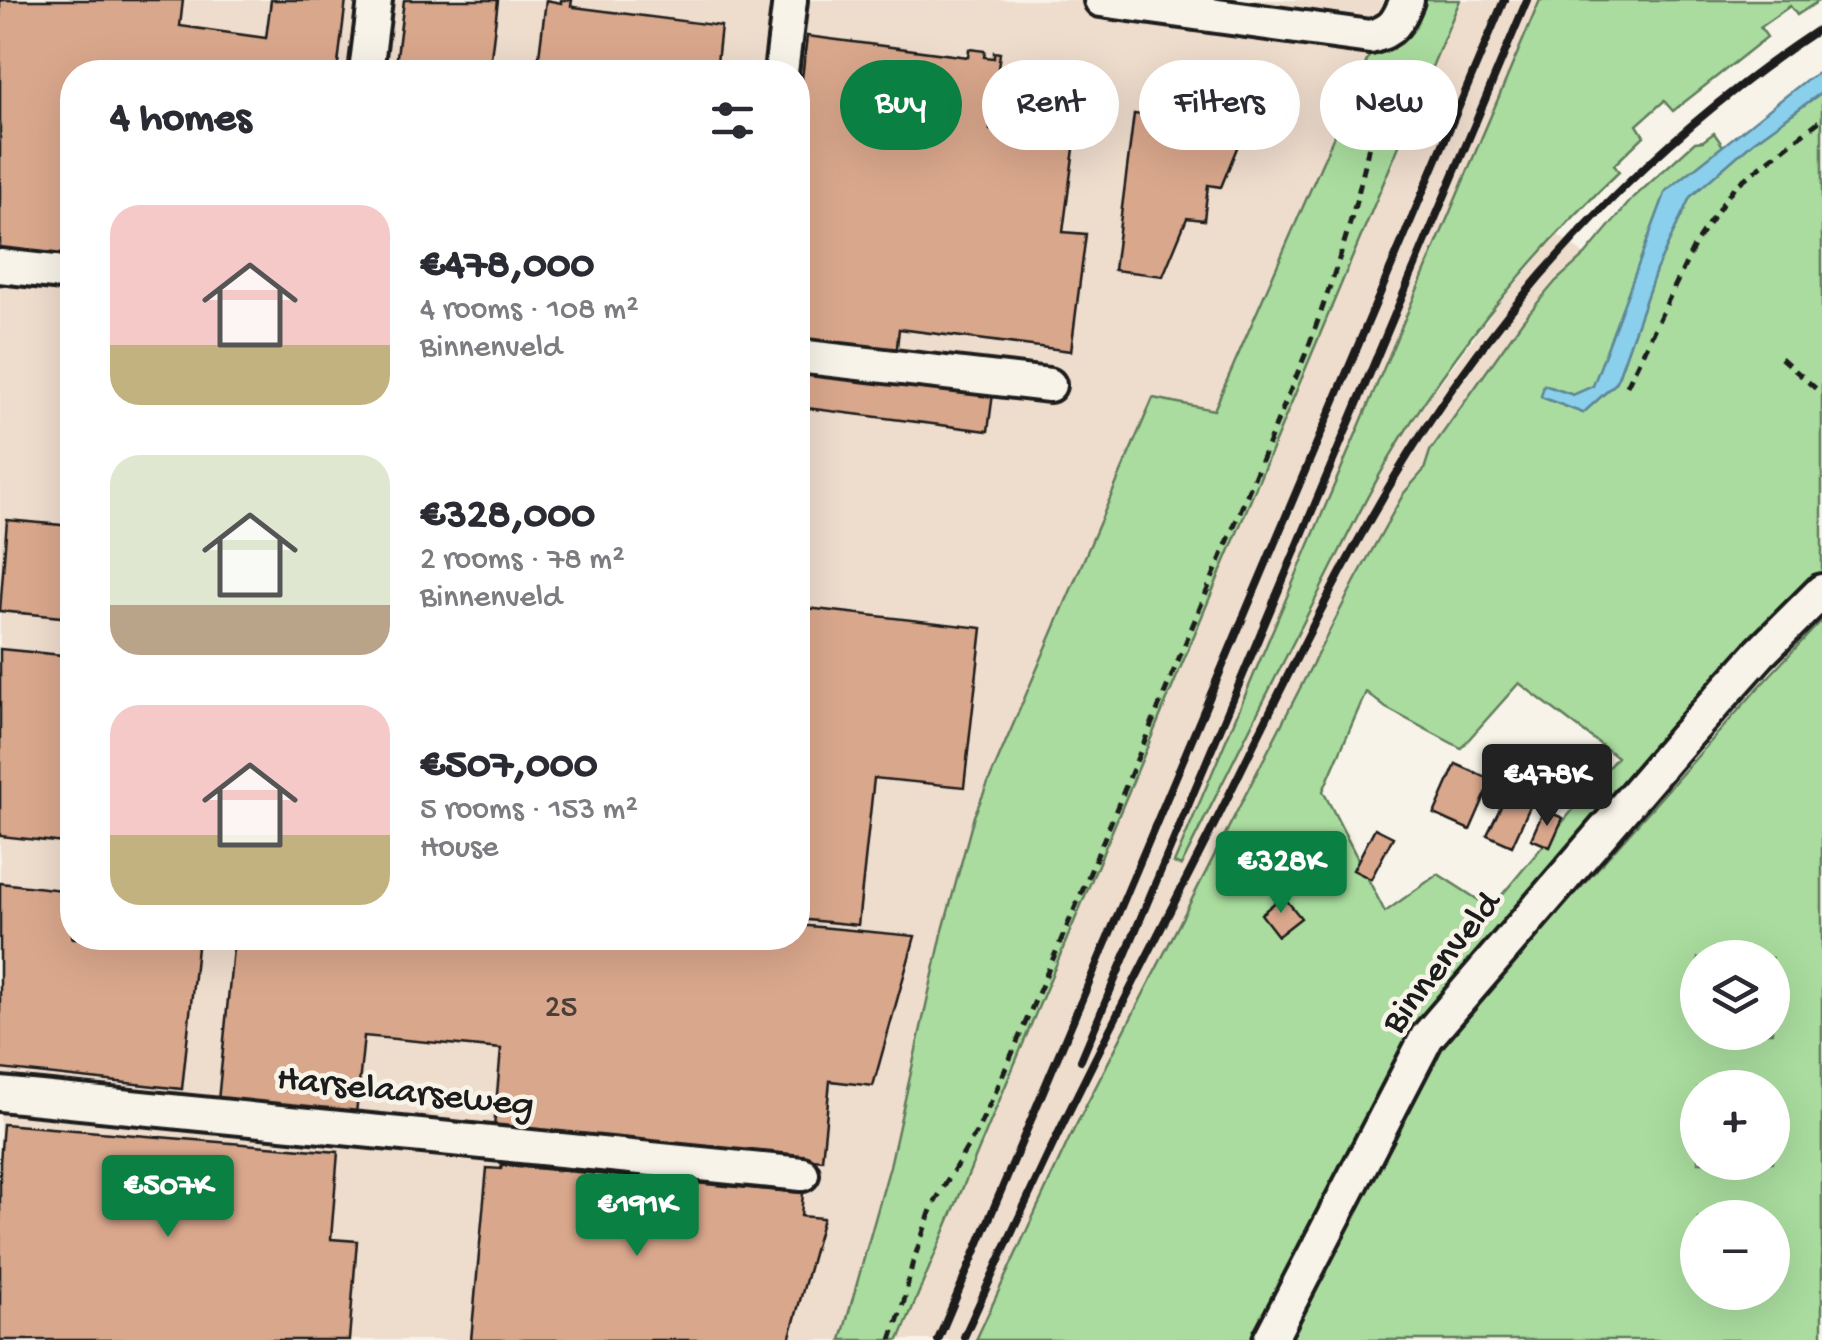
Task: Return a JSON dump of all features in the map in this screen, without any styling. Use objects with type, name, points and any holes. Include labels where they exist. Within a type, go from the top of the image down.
[{"type":"street","points":[[368,60],[375,0]]},
{"type":"street","points":[[782,60],[790,0]]},
{"type":"street","points":[[1101,0],[1233,8],[1370,36],[1392,28],[1407,0]]},
{"type":"street","points":[[0,266],[60,273]]},
{"type":"street","points":[[810,357],[1048,384]]},
{"type":"street","name":"Binnenveld","points":[[1270,1340],[1428,1037],[1683,739],[1822,591]]},
{"type":"street","name":"Harselaarseweg","points":[[0,1094],[802,1174]]},
{"type":"path","points":[[1627,386],[1696,242],[1734,187],[1822,120]]},
{"type":"path","points":[[891,1340],[932,1207],[996,1090],[1308,348],[1367,150]]},
{"type":"path","points":[[1781,358],[1822,394]]},
{"type":"shaded area","points":[[0,0],[1426,0],[1374,60],[1320,60],[1320,150],[1328,150],[1214,411],[1153,399],[974,816],[942,934],[890,1166],[841,1340],[0,1340]]},
{"type":"shaded area","points":[[1460,0],[1540,0],[1175,863],[1181,865],[1358,513],[1412,421],[1501,301],[1558,235],[1585,255],[1567,269],[1523,320],[1455,414],[1356,579],[1069,1139],[976,1340],[899,1340],[1397,150],[1458,150],[1458,60],[1435,60]]},
{"type":"green space","points":[[1423,0],[1460,0],[1435,60],[1367,60],[1372,49],[1417,14]]},
{"type":"green space","points":[[1540,0],[1820,0],[1797,15],[1790,6],[1760,27],[1767,37],[1673,111],[1664,101],[1637,125],[1644,136],[1614,165],[1619,172],[1534,259],[1457,355],[1372,488],[1181,866],[1174,863]]},
{"type":"green space","points":[[1822,92],[1822,576],[1462,979],[1259,1340],[976,1340],[1069,1139],[1356,579],[1404,493],[1424,470],[1430,451],[1523,320],[1556,281],[1585,255],[1632,199],[1695,142],[1714,133],[1723,146],[1666,191],[1593,387],[1573,395],[1545,385],[1541,397],[1583,413],[1616,383],[1656,270],[1690,197],[1753,142]],"holes":[[[1519,683],[1617,757],[1491,908],[1438,874],[1385,912],[1323,791],[1366,692],[1386,708],[1461,748]]]},
{"type":"green space","points":[[1328,150],[1397,150],[899,1340],[841,1340],[890,1166],[942,934],[974,816],[1153,398],[1214,410]]},
{"type":"green space","points":[[1822,620],[1822,1340],[1291,1340],[1434,1059],[1456,1028]]},
{"type":"water","points":[[1822,71],[1822,92],[1753,142],[1690,197],[1656,270],[1616,383],[1583,413],[1541,397],[1544,385],[1573,395],[1593,386],[1666,191]]},
{"type":"building","points":[[0,0],[183,0],[180,26],[266,38],[271,0],[346,0],[338,60],[60,60],[60,260],[0,252]]},
{"type":"building","points":[[404,0],[498,0],[491,60],[396,60]]},
{"type":"building","points":[[546,0],[572,0],[574,7],[721,26],[717,60],[538,60]]},
{"type":"building","points":[[807,36],[968,57],[969,49],[985,51],[984,57],[994,58],[994,52],[1000,53],[999,60],[982,60],[982,150],[1074,150],[1063,232],[1086,234],[1071,351],[899,329],[896,356],[810,345],[810,60],[804,60]]},
{"type":"building","points":[[1134,114],[1139,115],[1139,150],[1236,150],[1221,187],[1208,185],[1204,220],[1187,218],[1163,276],[1114,270]]},
{"type":"building","points":[[810,363],[994,386],[988,431],[810,409]]},
{"type":"building","points":[[7,520],[60,525],[60,617],[0,611]]},
{"type":"building","points":[[810,608],[982,628],[964,787],[874,778],[858,925],[810,920]]},
{"type":"building","points":[[0,649],[60,655],[60,842],[0,836]]},
{"type":"building","points":[[1456,764],[1492,780],[1470,830],[1434,814]]},
{"type":"building","points":[[1508,792],[1532,802],[1512,846],[1487,835]]},
{"type":"building","points":[[1544,810],[1563,818],[1550,847],[1531,839]]},
{"type":"building","points":[[1375,828],[1393,837],[1371,879],[1353,870]]},
{"type":"building","points":[[0,883],[60,890],[60,950],[197,950],[182,1089],[0,1069]]},
{"type":"building","points":[[1283,896],[1301,918],[1278,936],[1261,914]]},
{"type":"building","points":[[810,926],[915,936],[873,1086],[830,1081],[822,1160],[494,1128],[501,1049],[364,1036],[356,1114],[218,1101],[233,950],[810,950]]},
{"type":"building","points":[[3,1124],[338,1152],[331,1239],[357,1241],[349,1340],[0,1340]]},
{"type":"building","points":[[502,1165],[803,1193],[801,1216],[823,1218],[789,1340],[471,1340],[487,1168],[501,1169]]},
{"type":"railway","points":[[938,1340],[1504,0]]},
{"type":"railway","points":[[1081,1060],[1527,0]]},
{"type":"railway","points":[[964,1337],[1077,1095],[1314,624],[1422,433],[1506,317],[1601,209],[1707,112],[1822,27]]}]
